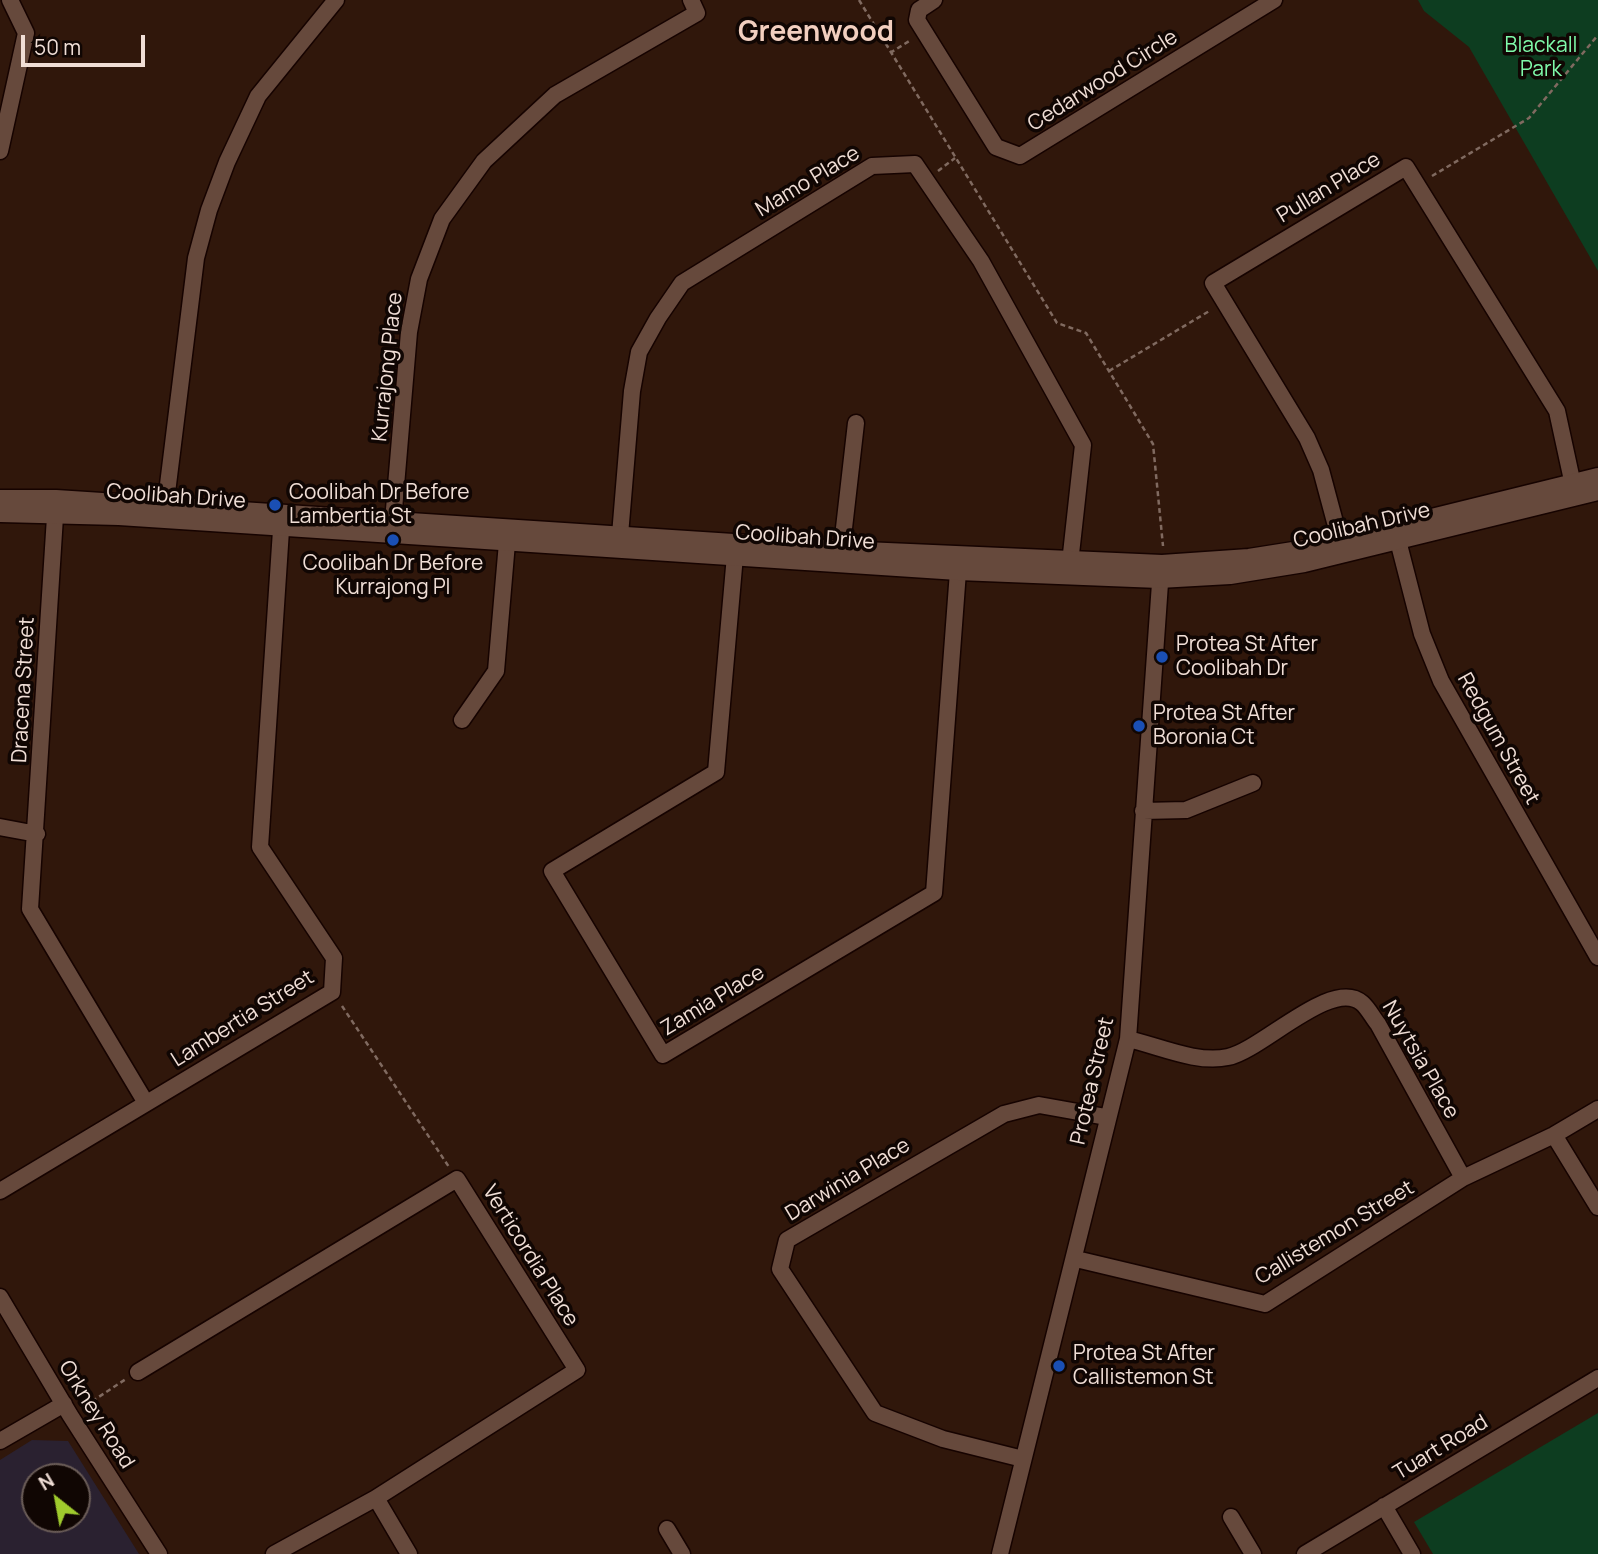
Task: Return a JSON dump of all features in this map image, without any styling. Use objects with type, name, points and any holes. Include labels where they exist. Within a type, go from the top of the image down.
[{"type":"main road","name":"Coolibah Drive","points":[[0,499],[55,506],[841,557],[1161,571],[1342,548],[1574,490],[1598,477]]},
{"type":"main road","name":"Coolibah Drive","points":[[1574,490],[1598,491]]},
{"type":"main road","name":"Coolibah Drive","points":[[0,513],[55,506]]},
{"type":"street","points":[[0,151],[26,33],[10,0]]},
{"type":"street","points":[[165,512],[196,258],[209,210],[227,162],[258,96],[336,0]]},
{"type":"street","name":"Kurrajong Place","points":[[393,526],[409,332],[419,279],[442,219],[484,161],[555,96],[697,13],[691,0]]},
{"type":"street","points":[[924,32],[917,20],[919,10],[934,0]]},
{"type":"street","name":"Cedarwood Circle","points":[[924,32],[996,147],[1020,156],[1274,0]]},
{"type":"street","name":"Mamo Place","points":[[619,542],[632,391],[639,352],[682,283],[872,166],[915,164],[981,261],[1083,445],[1069,569]]},
{"type":"street","name":"Pullan Place","points":[[1224,302],[1213,283],[1224,276],[1406,167],[1417,185]]},
{"type":"street","points":[[1417,185],[1557,411],[1574,490]]},
{"type":"street","points":[[1224,302],[1307,438],[1321,470],[1342,548]]},
{"type":"street","points":[[841,557],[856,423]]},
{"type":"street","name":"Dracena Street","points":[[55,506],[37,834],[30,909],[146,1103]]},
{"type":"street","name":"Lambertia Street","points":[[0,1191],[332,992],[334,958],[260,847],[282,520]]},
{"type":"street","points":[[462,720],[496,671],[508,534]]},
{"type":"street","name":"Redgum Street","points":[[1396,535],[1422,634],[1441,681],[1598,957]]},
{"type":"street","name":"Zamia Place","points":[[735,549],[716,772],[552,870],[663,1055],[934,893],[958,564]]},
{"type":"street","name":"Protea Street","points":[[1000,1554],[1076,1259],[1106,1117],[1128,1039],[1161,571]]},
{"type":"street","points":[[1143,811],[1186,810],[1253,782]]},
{"type":"street","points":[[0,827],[37,834]]},
{"type":"street","name":"Nuytsia Place","points":[[1128,1039],[1205,1058],[1226,1058],[1261,1043],[1325,1001],[1347,996],[1354,998],[1362,1003],[1378,1024],[1463,1178]]},
{"type":"street","name":"Darwinia Place","points":[[1023,1459],[943,1439],[875,1413],[780,1269],[787,1240],[1003,1114],[1040,1105],[1106,1117]]},
{"type":"street","name":"Callistemon Street","points":[[1076,1259],[1265,1304],[1463,1178],[1554,1135],[1598,1109]]},
{"type":"street","points":[[1554,1135],[1598,1207]]},
{"type":"street","name":"Verticordia Place","points":[[138,1371],[457,1179],[577,1370],[376,1498],[274,1554]]},
{"type":"street","name":"Orkney Road","points":[[0,1297],[67,1410],[159,1554]]},
{"type":"street","name":"Tuart Road","points":[[1305,1554],[1598,1378]]},
{"type":"street","points":[[0,1441],[67,1410]]},
{"type":"street","points":[[376,1498],[409,1554]]},
{"type":"street","points":[[1384,1506],[1412,1554]]},
{"type":"street","points":[[1231,1517],[1252,1554]]},
{"type":"street","points":[[667,1529],[682,1554]]},
{"type":"path","points":[[859,0],[1057,323],[1086,333],[1153,444],[1163,548],[1161,571]]},
{"type":"path","points":[[890,53],[924,32]]},
{"type":"path","points":[[1417,185],[1529,118],[1598,35]]},
{"type":"path","points":[[926,180],[955,158]]},
{"type":"path","points":[[1109,371],[1224,302]]},
{"type":"path","points":[[332,992],[457,1179]]},
{"type":"path","points":[[67,1410],[138,1371]]},
{"type":"shaded area","points":[[32,1440],[68,1441],[82,1463],[21,1463],[21,1533],[91,1533],[91,1478],[139,1554],[0,1554],[0,1460]]},
{"type":"green space","name":"Blackall Park","points":[[1418,0],[1598,0],[1598,271],[1469,47],[1424,11]]},
{"type":"green space","points":[[1598,1413],[1598,1554],[1433,1554],[1414,1522]]},
{"type":"place","name":"Coolibah Dr Before Lambertia St","points":[[275,505]]},
{"type":"place","name":"Coolibah Dr Before Kurrajong Pl","points":[[393,540]]},
{"type":"place","name":"Protea St After Coolibah Dr","points":[[1162,657]]},
{"type":"place","name":"Protea St After Boronia Ct","points":[[1139,726]]},
{"type":"place","name":"Protea St After Callistemon St","points":[[1059,1366]]},
{"type":"district","name":"Greenwood","points":[[816,33]]}]
